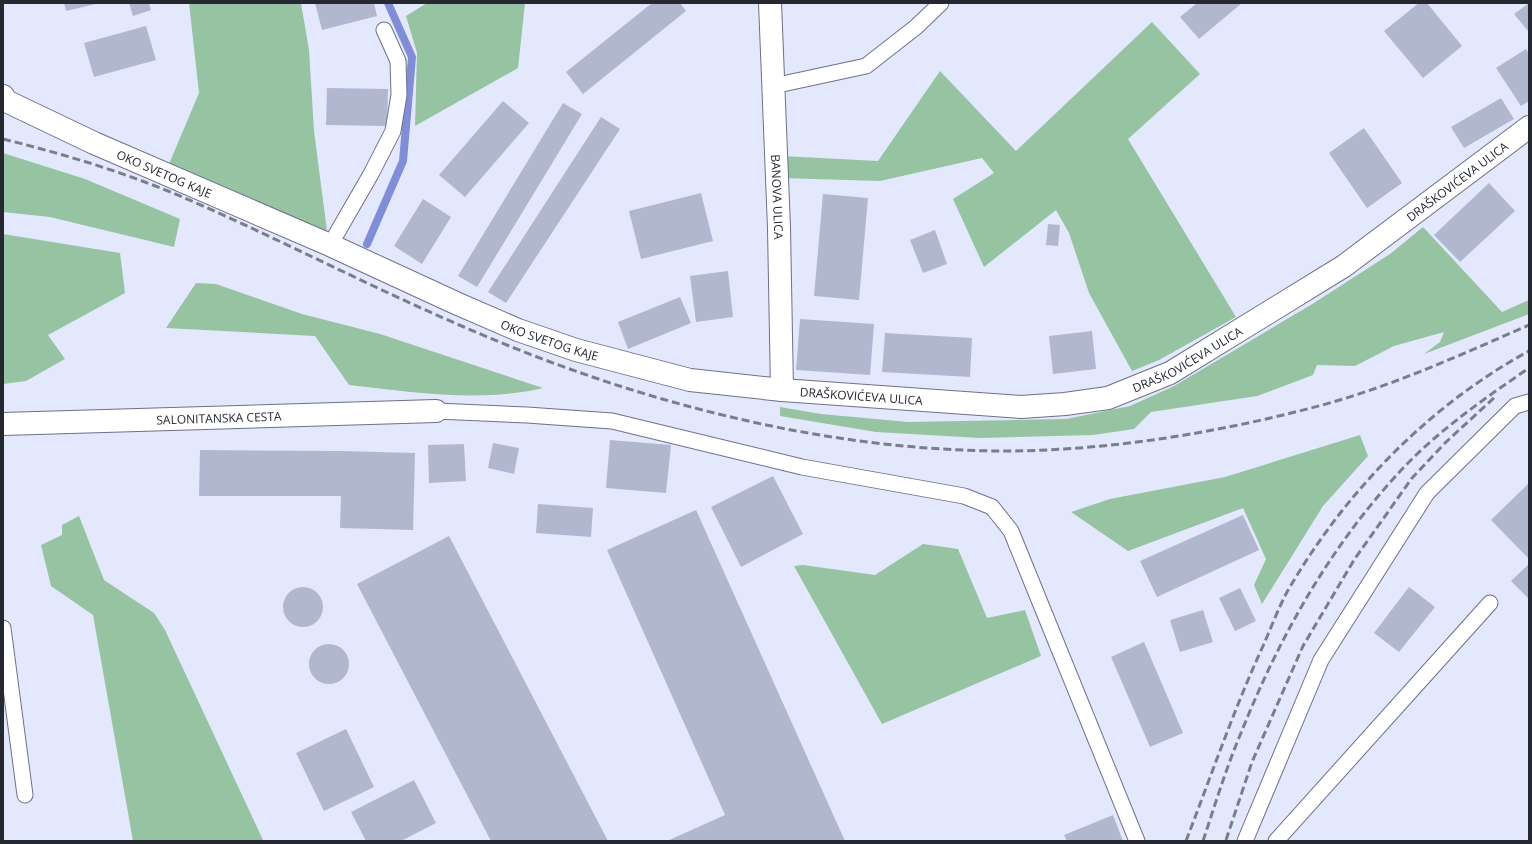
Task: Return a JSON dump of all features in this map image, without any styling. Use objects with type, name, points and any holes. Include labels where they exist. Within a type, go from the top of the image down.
[{"type":"street","name":"BANOVA ULICA","points":[[770,3],[782,390]]},
{"type":"street","name":"OKO SVETOG KAJE","points":[[3,96],[6,101],[94,143],[330,245],[518,330],[576,350],[690,380],[782,390]]},
{"type":"street","name":"DRAŠKOVIĆEVA ULICA","points":[[782,390],[1021,407],[1065,404],[1108,398],[1170,373],[1344,266],[1529,127]]},
{"type":"street","name":"SALONITANSKA CESTA","points":[[3,424],[436,412]]},
{"type":"lane","points":[[773,86],[866,66],[916,27],[940,3]]},
{"type":"lane","points":[[330,245],[371,174],[393,131],[399,95],[398,61],[384,30]]},
{"type":"lane","points":[[1245,841],[1321,660],[1427,493],[1515,406],[1529,402]]},
{"type":"lane","points":[[436,412],[527,414],[612,421],[802,467],[964,496],[992,507],[1011,531],[1137,841]]},
{"type":"lane","points":[[1276,841],[1490,603]]},
{"type":"lane","points":[[3,628],[25,795]]},
{"type":"green space","points":[[189,3],[301,3],[309,50],[314,131],[327,231],[169,164],[199,93]]},
{"type":"green space","points":[[427,3],[525,3],[518,68],[415,126],[417,53],[406,16]]},
{"type":"green space","points":[[1152,22],[1200,74],[1128,139],[1236,317],[1159,360],[1132,371],[1089,293],[1069,233],[1056,210],[984,267],[953,199],[994,173],[982,158],[880,181],[782,178],[782,156],[878,161],[940,71],[1016,151]]},
{"type":"green space","points":[[3,153],[85,179],[180,219],[174,247],[50,217],[3,212]]},
{"type":"green space","points":[[1423,227],[1502,312],[1529,300],[1529,314],[1424,354],[1440,342],[1444,332],[1394,346],[1355,366],[1317,365],[1313,375],[1257,396],[1151,412],[1134,429],[1093,435],[980,438],[876,432],[780,416],[780,407],[821,414],[908,422],[1066,419],[1130,406],[1174,386],[1314,303],[1390,254]]},
{"type":"green space","points":[[3,234],[120,253],[125,293],[48,335],[65,359],[26,381],[3,384]]},
{"type":"green space","points":[[196,283],[216,284],[302,314],[380,334],[543,388],[495,395],[446,395],[349,385],[315,336],[166,328]]},
{"type":"green space","points":[[1360,435],[1368,456],[1323,506],[1262,604],[1254,585],[1266,559],[1243,508],[1128,551],[1071,512],[1110,499],[1225,477]]},
{"type":"green space","points":[[79,516],[104,580],[154,613],[165,630],[263,840],[262,841],[133,841],[93,615],[51,586],[41,545],[62,535],[62,525]]},
{"type":"green space","points":[[923,544],[958,549],[987,618],[1025,610],[1041,656],[882,724],[794,566],[803,565],[875,575]]},
{"type":"building","points":[[64,3],[96,3],[96,4],[66,11]]},
{"type":"building","points":[[129,3],[149,3],[151,10],[133,16]]},
{"type":"building","points":[[315,3],[374,3],[377,16],[322,30]]},
{"type":"building","points":[[652,3],[680,3],[686,11],[583,94],[566,72]]},
{"type":"building","points":[[1197,3],[1242,3],[1199,39],[1180,17]]},
{"type":"building","points":[[1419,3],[1427,3],[1462,46],[1423,78],[1384,31]]},
{"type":"building","points":[[1529,3],[1529,32],[1514,14]]},
{"type":"building","points":[[146,26],[156,60],[94,77],[84,43]]},
{"type":"building","points":[[1526,49],[1529,54],[1529,101],[1521,106],[1496,68]]},
{"type":"building","points":[[327,88],[388,89],[387,126],[326,125]]},
{"type":"building","points":[[1501,98],[1514,119],[1464,148],[1451,127]]},
{"type":"building","points":[[503,101],[529,123],[465,197],[439,175]]},
{"type":"building","points":[[563,103],[582,114],[477,287],[458,276]]},
{"type":"building","points":[[601,117],[620,129],[506,303],[488,292]]},
{"type":"building","points":[[1364,128],[1402,183],[1367,208],[1329,153]]},
{"type":"building","points":[[1489,183],[1515,211],[1460,262],[1434,235]]},
{"type":"building","points":[[701,193],[713,241],[641,259],[629,211]]},
{"type":"building","points":[[823,194],[868,198],[859,300],[814,296]]},
{"type":"building","points":[[423,199],[451,217],[422,264],[394,246]]},
{"type":"building","points":[[1048,224],[1060,225],[1058,246],[1046,245]]},
{"type":"building","points":[[935,230],[947,264],[923,273],[910,240]]},
{"type":"building","points":[[728,271],[733,317],[696,322],[690,276]]},
{"type":"building","points":[[680,297],[691,323],[628,349],[618,322]]},
{"type":"building","points":[[800,319],[874,324],[870,375],[796,370]]},
{"type":"building","points":[[1092,331],[1096,369],[1053,374],[1049,336]]},
{"type":"building","points":[[885,333],[972,338],[970,377],[882,372]]},
{"type":"building","points":[[610,440],[671,445],[666,493],[606,488]]},
{"type":"building","points":[[493,443],[519,448],[514,474],[488,468]]},
{"type":"building","points":[[464,444],[466,481],[429,483],[428,445]]},
{"type":"building","points":[[200,450],[415,453],[413,530],[340,528],[341,496],[199,496]]},
{"type":"building","points":[[773,476],[803,534],[741,567],[711,507]]},
{"type":"building","points":[[1529,483],[1529,559],[1491,520]]},
{"type":"building","points":[[538,504],[593,508],[591,537],[536,533]]},
{"type":"building","points":[[696,510],[845,841],[667,841],[725,815],[607,550]]},
{"type":"building","points":[[1243,515],[1259,550],[1157,597],[1140,561]]},
{"type":"building","points":[[449,536],[608,841],[491,841],[357,584]]},
{"type":"building","points":[[1529,564],[1529,599],[1511,581]]},
{"type":"building","points":[[307,587],[314,590],[320,596],[323,607],[322,615],[314,624],[307,627],[299,627],[292,624],[284,615],[283,603],[286,596],[295,588]]},
{"type":"building","points":[[1409,587],[1435,607],[1399,652],[1374,633]]},
{"type":"building","points":[[1240,588],[1256,621],[1235,631],[1219,598]]},
{"type":"building","points":[[1203,610],[1213,642],[1180,652],[1170,620]]},
{"type":"building","points":[[1144,642],[1183,733],[1150,747],[1111,657]]},
{"type":"building","points":[[333,644],[340,647],[346,653],[349,664],[348,672],[340,681],[333,684],[325,684],[318,681],[310,672],[309,660],[312,653],[321,645]]},
{"type":"building","points":[[346,729],[374,787],[324,811],[296,753]]},
{"type":"building","points":[[414,780],[436,823],[401,841],[366,841],[351,812]]},
{"type":"building","points":[[1113,815],[1123,841],[1067,841],[1064,835]]},
{"type":"waterway","points":[[367,244],[403,161],[412,57],[388,3]]},
{"type":"railway","points":[[3,139],[100,166],[171,192],[228,217],[396,297],[464,327],[593,377],[659,398],[726,416],[795,431],[863,441],[932,448],[1001,451],[1079,448],[1196,433],[1235,426],[1311,408],[1367,391],[1422,371],[1529,325]]},
{"type":"railway","points":[[1186,841],[1232,718],[1252,670],[1287,592],[1310,555],[1335,520],[1362,487],[1423,425],[1492,373],[1529,351]]},
{"type":"railway","points":[[1203,841],[1236,746],[1255,698],[1271,664],[1306,598],[1347,536],[1394,478],[1425,447],[1475,406],[1529,368]]},
{"type":"railway","points":[[1226,840],[1252,762],[1303,646],[1354,560],[1412,478],[1446,442],[1495,397]]}]
